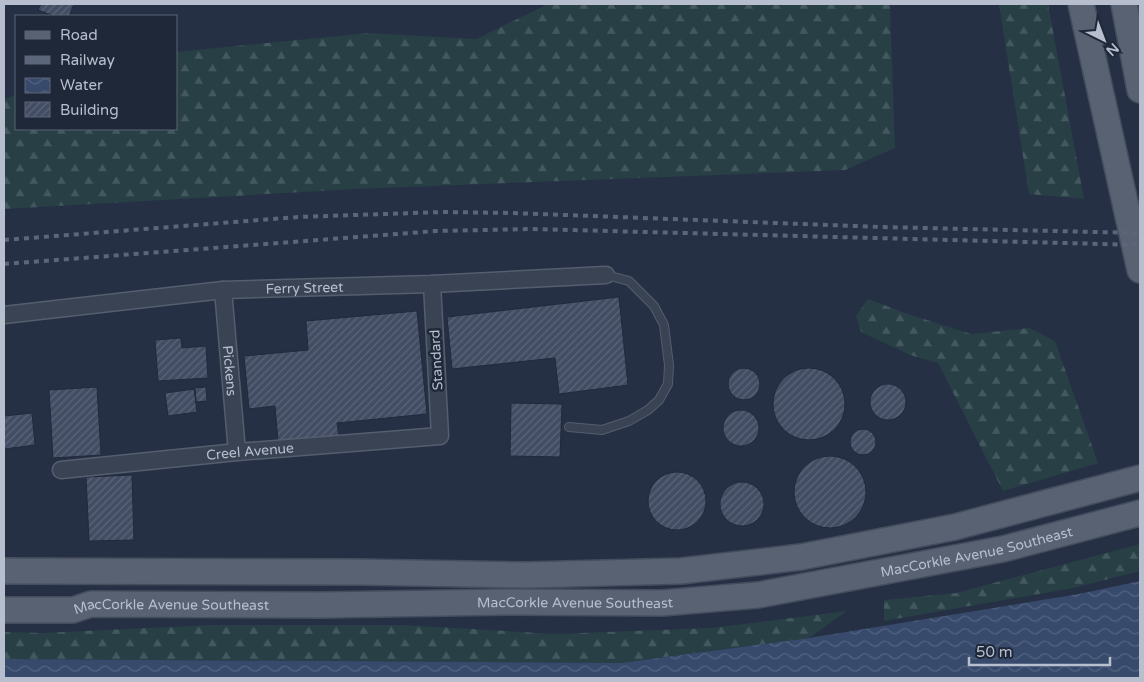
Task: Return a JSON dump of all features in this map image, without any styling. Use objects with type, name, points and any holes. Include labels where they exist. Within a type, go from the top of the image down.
[{"type":"main road","points":[[1080,4],[1140,270]]},
{"type":"main road","points":[[1124,4],[1140,90]]},
{"type":"main road","points":[[1097,489],[1140,458]]},
{"type":"main road","name":"MacCorkle Avenue Southeast","points":[[4,571],[358,572],[526,575],[681,572],[801,557],[955,527],[1140,478]]},
{"type":"main road","name":"MacCorkle Avenue Southeast","points":[[4,610],[73,610],[90,604],[662,603],[758,595],[1003,549],[1140,514]]},
{"type":"main road","points":[[4,557],[41,571]]},
{"type":"main road","name":"MacCorkle Avenue Southeast","points":[[4,598],[68,596],[90,604]]},
{"type":"street","name":"Ferry Street","points":[[4,315],[223,290],[432,284],[606,275]]},
{"type":"street","name":"Standard","points":[[432,284],[440,436]]},
{"type":"street","name":"Pickens","points":[[223,290],[237,452]]},
{"type":"street","name":"Creel Avenue","points":[[61,470],[237,452],[440,436]]},
{"type":"lane","points":[[569,427],[602,430],[629,421],[648,410],[659,400],[668,384],[669,365],[664,325],[654,306],[629,281],[606,275]]},
{"type":"green space","points":[[548,4],[890,4],[895,148],[845,170],[356,189],[4,209],[4,99],[15,95],[15,130],[178,130],[178,52],[369,33],[476,39]]},
{"type":"green space","points":[[999,4],[1048,4],[1084,199],[1029,194]]},
{"type":"green space","points":[[868,299],[971,334],[1029,328],[1055,341],[1098,463],[1003,491],[938,363],[910,355],[861,332],[856,316]]},
{"type":"green space","points":[[1140,544],[1140,571],[1073,588],[884,621],[884,600],[956,593]]},
{"type":"green space","points":[[847,611],[809,638],[620,663],[4,659],[4,632],[42,633],[211,625],[403,625],[555,634],[711,628]]},
{"type":"water","points":[[1140,581],[1140,678],[4,678],[4,659],[621,663],[809,638],[1079,594]]},
{"type":"building","points":[[41,4],[74,4],[69,15],[51,15],[38,10]]},
{"type":"building","points":[[619,297],[628,385],[559,394],[555,358],[452,369],[447,317]]},
{"type":"building","points":[[417,311],[427,414],[337,423],[339,436],[278,442],[275,406],[249,409],[244,356],[308,350],[306,321]]},
{"type":"building","points":[[181,338],[182,348],[206,346],[208,378],[158,381],[155,340]]},
{"type":"building","points":[[744,368],[756,372],[760,384],[756,396],[744,400],[732,396],[728,384],[732,372]]},
{"type":"building","points":[[809,368],[829,374],[839,384],[845,404],[839,424],[829,434],[809,440],[789,434],[779,424],[773,404],[779,384],[789,374]]},
{"type":"building","points":[[888,384],[895,385],[901,389],[905,395],[905,409],[901,415],[895,419],[888,420],[881,419],[875,415],[871,409],[870,402],[871,395],[875,389],[881,385]]},
{"type":"building","points":[[97,387],[101,455],[53,458],[49,390]]},
{"type":"building","points":[[206,387],[207,401],[196,402],[195,388]]},
{"type":"building","points":[[194,389],[197,412],[168,416],[165,393]]},
{"type":"building","points":[[511,403],[562,404],[560,457],[510,456]]},
{"type":"building","points":[[741,410],[748,411],[754,415],[758,421],[758,435],[754,441],[748,445],[741,446],[734,445],[728,441],[724,435],[723,428],[724,421],[728,415],[734,411]]},
{"type":"building","points":[[32,413],[35,445],[4,449],[4,416]]},
{"type":"building","points":[[863,429],[872,433],[876,442],[872,451],[863,455],[854,451],[850,442],[854,433]]},
{"type":"building","points":[[830,456],[850,462],[860,472],[866,492],[860,512],[850,522],[830,528],[810,522],[800,512],[794,492],[800,472],[810,462]]},
{"type":"building","points":[[671,472],[683,472],[698,480],[706,495],[706,507],[698,522],[683,530],[671,530],[656,522],[648,507],[648,495],[656,480]]},
{"type":"building","points":[[132,475],[134,540],[89,541],[86,477]]},
{"type":"building","points":[[742,482],[754,486],[760,492],[764,504],[760,516],[754,522],[742,526],[730,522],[724,516],[720,504],[724,492],[730,486]]},
{"type":"railway","points":[[4,240],[298,217],[443,212],[881,227],[1140,233]]},
{"type":"railway","points":[[4,264],[436,231],[532,229],[1140,245]]}]
